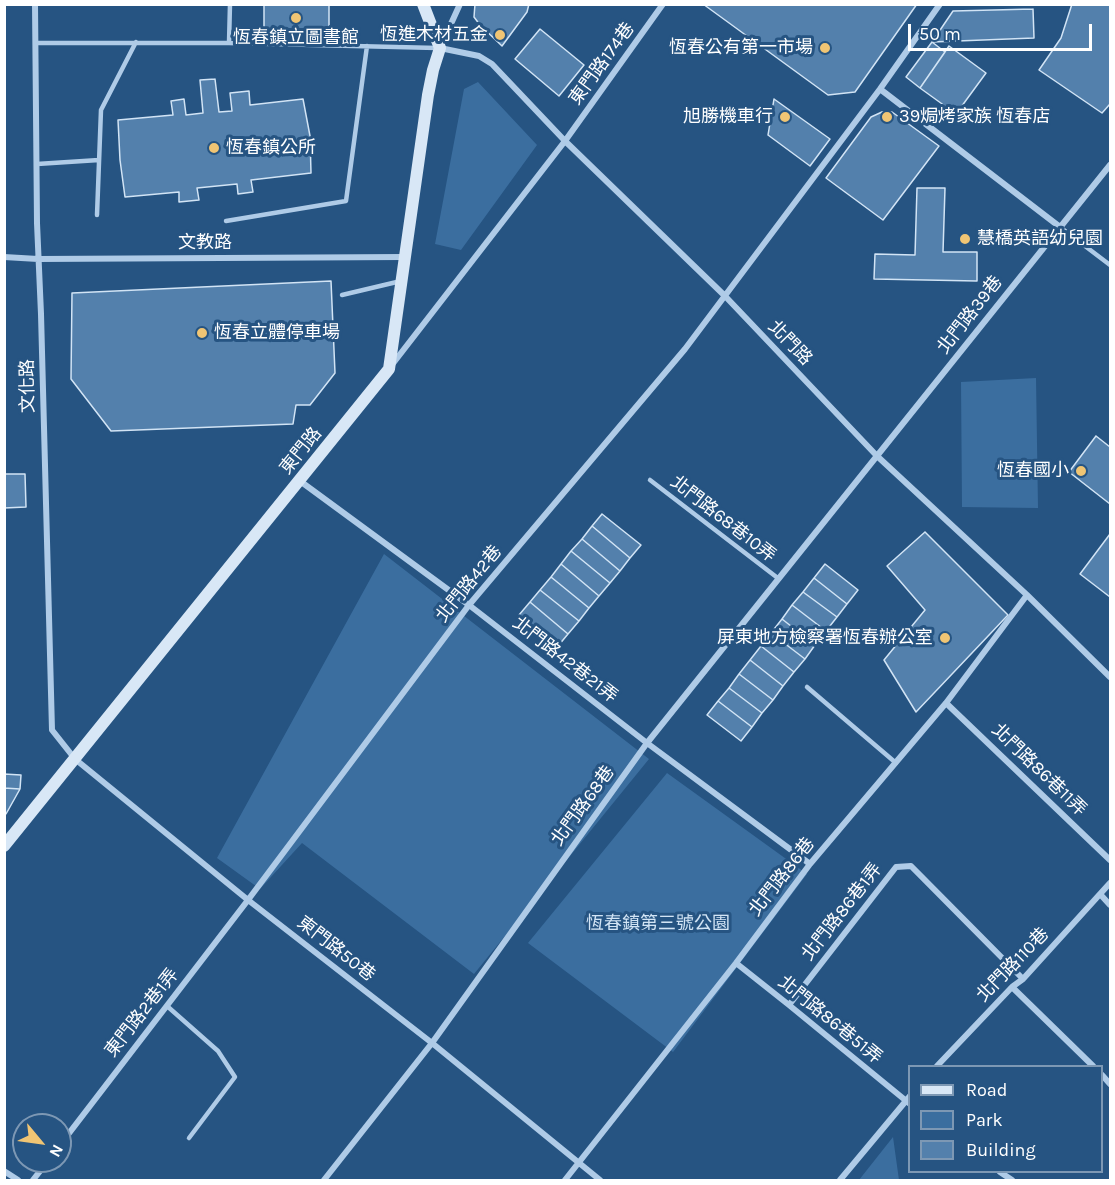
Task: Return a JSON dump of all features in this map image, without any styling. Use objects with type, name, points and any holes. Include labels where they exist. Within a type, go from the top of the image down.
[{"type":"main road","points":[[389,369],[428,95],[440,48],[423,4]]},
{"type":"main road","name":"東門路","points":[[4,846],[389,369]]},
{"type":"street","name":"文化路","points":[[35,4],[39,259],[52,730],[75,759]]},
{"type":"street","points":[[440,48],[460,4]]},
{"type":"street","name":"東門路174巷","points":[[389,369],[565,141],[663,4]]},
{"type":"street","points":[[725,296],[880,89],[940,4]]},
{"type":"street","name":"北門路","points":[[440,48],[479,56],[492,64],[565,141],[725,296],[878,456],[1110,677]]},
{"type":"street","points":[[880,89],[1060,227]]},
{"type":"street","name":"北門路39巷","points":[[878,456],[1110,165]]},
{"type":"street","name":"文教路","points":[[4,257],[39,259],[405,257]]},
{"type":"street","name":"北門路42巷","points":[[248,900],[470,605],[686,349],[725,296]]},
{"type":"street","name":"北門路68巷","points":[[324,1180],[432,1043],[647,743],[878,456]]},
{"type":"street","name":"北門路42巷21弄","points":[[300,481],[470,605],[647,743],[810,864]]},
{"type":"street","name":"北門路86巷","points":[[565,1180],[736,963],[810,864],[946,703],[1027,596]]},
{"type":"street","name":"北門路86巷11弄","points":[[946,703],[1110,860]]},
{"type":"street","name":"東門路50巷","points":[[75,759],[600,1180]]},
{"type":"street","name":"北門路86巷1弄","points":[[789,1005],[896,867],[911,866],[1023,979]]},
{"type":"street","name":"北門路110巷","points":[[938,1065],[1012,987],[1023,979],[1110,884]]},
{"type":"street","points":[[1100,894],[1110,905]]},
{"type":"street","name":"東門路2巷1弄","points":[[72,1129],[248,900]]},
{"type":"street","name":"北門路86巷51弄","points":[[736,963],[908,1100]]},
{"type":"street","points":[[1012,987],[1092,1065]]},
{"type":"street","points":[[840,1180],[908,1100]]},
{"type":"street","points":[[4,1171],[18,1180]]},
{"type":"lane","points":[[229,43],[230,4]]},
{"type":"lane","points":[[97,214],[101,110],[136,42]]},
{"type":"lane","points":[[36,43],[229,43],[440,48]]},
{"type":"lane","points":[[226,221],[346,201],[367,46]]},
{"type":"lane","points":[[37,164],[99,160]]},
{"type":"lane","points":[[1060,227],[1110,265]]},
{"type":"lane","points":[[342,295],[401,281]]},
{"type":"lane","name":"北門路68巷10弄","points":[[650,480],[779,579]]},
{"type":"lane","points":[[807,687],[896,763]]},
{"type":"lane","points":[[167,1006],[218,1051],[235,1077],[189,1138]]},
{"type":"green space","points":[[478,82],[537,145],[461,250],[435,244],[464,89]]},
{"type":"green space","points":[[1036,378],[1038,508],[962,507],[961,382]]},
{"type":"green space","points":[[384,554],[649,759],[474,974],[302,843],[260,889],[217,858]]},
{"type":"green space","name":"恆春鎮第三號公園","points":[[667,773],[807,874],[673,1052],[528,943]]},
{"type":"green space","points":[[893,1137],[899,1180],[859,1180]]},
{"type":"building","name":"恆春鎮立圖書館","points":[[264,4],[329,4],[329,31],[264,32]]},
{"type":"building","name":"恆進木材五金","points":[[475,4],[529,4],[527,12],[502,46],[474,17]]},
{"type":"building","name":"恆春公有第一市場","points":[[703,4],[917,4],[855,92],[828,95]]},
{"type":"building","points":[[1072,4],[1110,4],[1110,104],[1102,113],[1039,70],[1061,38]]},
{"type":"building","points":[[1033,9],[1034,38],[932,42],[953,11]]},
{"type":"building","points":[[540,29],[584,65],[559,96],[515,59]]},
{"type":"building","points":[[932,42],[945,52],[920,88],[906,77]]},
{"type":"building","points":[[949,46],[986,73],[956,114],[920,88]]},
{"type":"building","name":"恆春鎮公所","points":[[215,79],[219,112],[232,111],[230,93],[249,91],[250,105],[303,99],[310,136],[311,173],[251,180],[253,192],[238,194],[237,184],[197,188],[199,200],[179,202],[179,192],[125,197],[118,120],[173,115],[171,101],[184,99],[186,115],[203,113],[200,80]]},
{"type":"building","name":"旭勝機車行","points":[[774,99],[830,139],[810,166],[768,135]]},
{"type":"building","points":[[882,112],[892,112],[939,146],[883,220],[826,178],[871,117]]},
{"type":"building","points":[[917,188],[945,188],[943,252],[977,252],[977,281],[874,279],[875,254],[915,255]]},
{"type":"building","name":"恆春立體停車場","points":[[331,281],[335,373],[310,405],[296,405],[293,424],[111,431],[71,379],[72,293]]},
{"type":"building","points":[[1096,436],[1110,447],[1110,504],[1069,472]]},
{"type":"building","points":[[4,474],[25,474],[26,507],[4,508]]},
{"type":"building","points":[[602,514],[641,545],[630,558],[592,526]]},
{"type":"building","points":[[592,526],[630,558],[620,571],[582,539]]},
{"type":"building","name":"屏東地方檢察署恆春辦公室","points":[[925,532],[1008,615],[916,712],[884,660],[925,610],[887,566]]},
{"type":"building","points":[[1110,534],[1110,597],[1080,574]]},
{"type":"building","points":[[582,539],[620,571],[610,583],[571,551]]},
{"type":"building","points":[[571,551],[610,583],[599,596],[561,564]]},
{"type":"building","points":[[561,564],[599,596],[589,608],[551,577]]},
{"type":"building","points":[[825,564],[858,590],[847,604],[814,578]]},
{"type":"building","points":[[551,577],[589,608],[579,621],[540,590]]},
{"type":"building","points":[[814,578],[847,604],[837,617],[803,592]]},
{"type":"building","points":[[540,590],[579,621],[568,634],[530,602]]},
{"type":"building","points":[[803,592],[837,617],[826,631],[792,605]]},
{"type":"building","points":[[530,602],[568,634],[558,646],[519,615]]},
{"type":"building","points":[[792,605],[826,631],[815,645],[782,619]]},
{"type":"building","points":[[782,619],[815,645],[805,659],[771,633]]},
{"type":"building","points":[[771,633],[805,659],[794,672],[761,646]]},
{"type":"building","points":[[761,646],[794,672],[783,686],[750,660]]},
{"type":"building","points":[[750,660],[783,686],[773,700],[739,674]]},
{"type":"building","points":[[739,674],[773,700],[762,713],[729,688]]},
{"type":"building","points":[[729,688],[762,713],[752,727],[718,701]]},
{"type":"building","points":[[718,701],[752,727],[741,741],[707,715]]},
{"type":"building","points":[[4,774],[21,775],[20,789],[4,788]]},
{"type":"building","points":[[4,788],[20,789],[6,814],[4,814]]},
{"type":"place","name":"恆春鎮立圖書館","points":[[296,18]]},
{"type":"place","name":"恆進木材五金","points":[[500,35]]},
{"type":"place","name":"恆春公有第一市場","points":[[825,48]]},
{"type":"place","name":"旭勝機車行","points":[[785,117]]},
{"type":"place","name":"39焗烤家族 恆春店","points":[[887,117]]},
{"type":"place","name":"恆春鎮公所","points":[[214,148]]},
{"type":"place","name":"慧橋英語幼兒園","points":[[965,239]]},
{"type":"place","name":"恆春立體停車場","points":[[202,333]]},
{"type":"place","name":"恆春國小","points":[[1081,471]]},
{"type":"place","name":"屏東地方檢察署恆春辦公室","points":[[945,638]]}]
